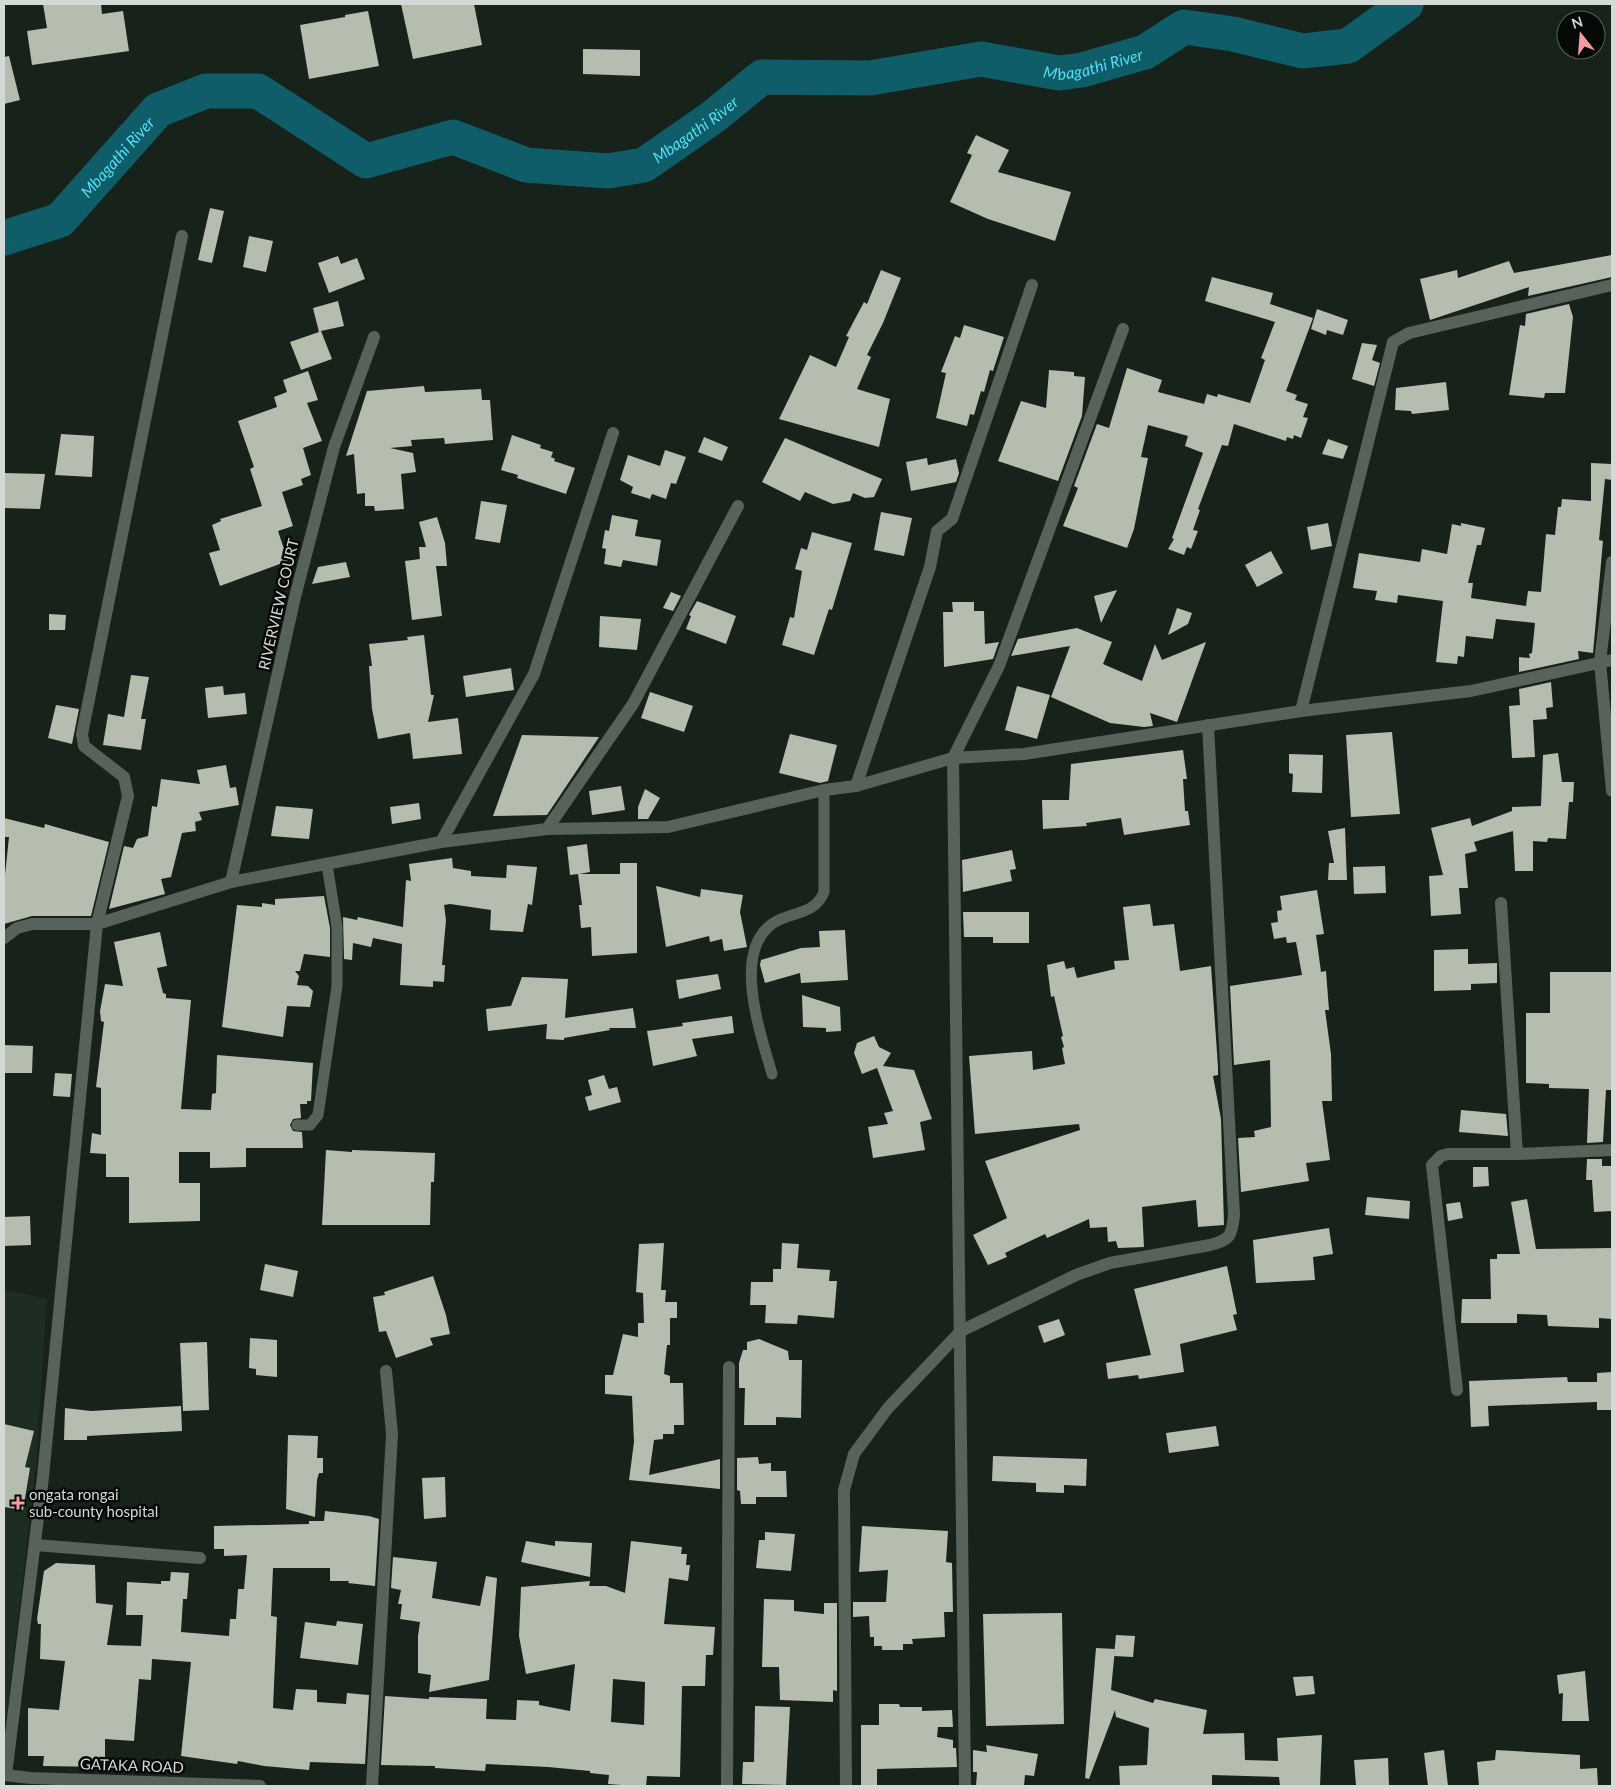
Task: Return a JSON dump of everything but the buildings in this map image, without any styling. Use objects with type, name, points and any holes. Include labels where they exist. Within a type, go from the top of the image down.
[{"type":"street","points":[[5,1775],[35,1545],[97,924],[128,796],[124,777],[84,746],[82,734],[182,236]]},
{"type":"street","points":[[856,786],[930,567],[937,531],[952,519],[1032,284]]},
{"type":"street","points":[[1300,711],[1393,342],[1409,333],[1612,285]]},
{"type":"street","points":[[964,1786],[961,1331],[953,758],[999,666],[1123,329]]},
{"type":"street","name":"RIVERVIEW COURT","points":[[230,882],[293,607],[334,447],[374,337]]},
{"type":"street","points":[[441,842],[534,674],[612,433]]},
{"type":"street","points":[[547,829],[633,704],[738,506]]},
{"type":"street","points":[[1612,562],[1606,661],[1612,791]]},
{"type":"street","points":[[4,938],[18,928],[32,924],[97,924],[230,882],[441,842],[547,829],[668,827],[824,790],[856,786],[953,758],[1024,754],[1300,711],[1470,691],[1606,661]]},
{"type":"street","points":[[846,1786],[844,1490],[854,1454],[888,1408],[961,1331],[1085,1272],[1110,1263],[1224,1242],[1233,1232],[1234,1215],[1208,725]]},
{"type":"street","points":[[1501,903],[1517,1154]]},
{"type":"street","points":[[1457,1390],[1432,1165],[1441,1156],[1448,1154],[1517,1154],[1612,1150]]},
{"type":"street","points":[[728,1367],[728,1786]]},
{"type":"street","points":[[372,1786],[392,1434],[386,1371]]},
{"type":"street","points":[[35,1545],[200,1558]]},
{"type":"street","name":"GATAKA ROAD","points":[[5,1775],[31,1782],[260,1786]]},
{"type":"lane","points":[[772,1074],[752,1000],[752,966],[757,940],[773,923],[812,908],[820,902],[824,892],[824,790]]},
{"type":"lane","points":[[297,1125],[310,1125],[318,1115],[337,986],[337,927],[327,865]]},
{"type":"shaded area","name":"ongata rongai sub-county hospital","points":[[4,1290],[47,1298],[36,1464],[4,1741]]},
{"type":"waterway","name":"Mbagathi River","points":[[4,238],[60,220],[158,110],[206,91],[258,91],[366,161],[453,137],[526,165],[608,171],[644,165],[713,117],[762,77],[870,78],[981,59],[1059,73],[1082,70],[1145,52],[1184,27],[1233,34],[1303,51],[1348,46],[1406,4]]},
{"type":"place","name":"ongata rongai sub-county hospital","points":[[18,1503]]}]
